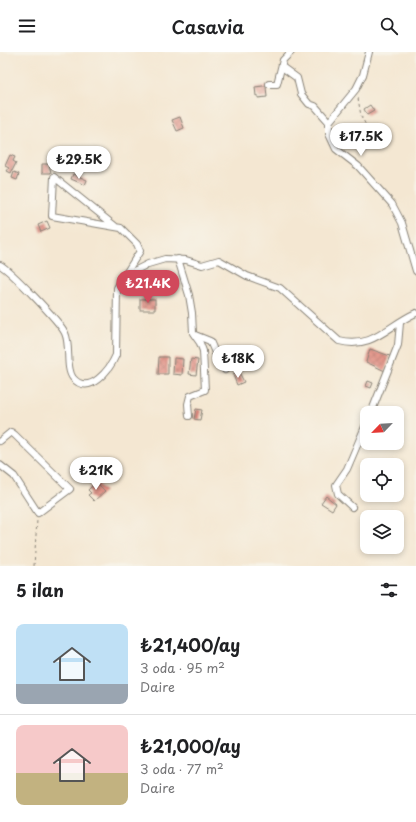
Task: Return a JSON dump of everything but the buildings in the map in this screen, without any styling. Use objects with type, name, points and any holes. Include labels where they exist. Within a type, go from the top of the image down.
[{"type":"street","points":[[269,84],[277,84],[283,60],[291,52]]},
{"type":"street","points":[[329,122],[356,89],[363,75],[369,52]]},
{"type":"street","points":[[282,67],[297,78],[301,94],[309,104],[316,106],[329,122],[329,134],[336,149],[358,166],[392,204],[402,223],[416,271]]},
{"type":"street","points":[[0,265],[33,296],[64,332],[69,346],[70,369],[74,378],[83,384],[91,383],[102,377],[112,365],[116,355],[117,288],[140,251],[137,244],[121,228],[52,216],[54,178],[115,226]]},
{"type":"street","points":[[124,276],[148,264],[165,259],[178,259],[202,265],[219,260],[246,276],[280,288],[339,341],[360,344],[373,339],[416,313]]},
{"type":"street","points":[[178,259],[189,295],[195,335],[203,351],[205,390],[190,396],[188,404],[189,416]]},
{"type":"street","points":[[374,406],[398,345],[400,323]]},
{"type":"street","points":[[195,335],[210,341],[219,362],[225,370]]},
{"type":"street","points":[[0,441],[11,432],[68,485],[70,489],[38,513],[14,476],[0,465]]},
{"type":"street","points":[[352,507],[338,494],[336,485],[348,469],[360,439]]},
{"type":"path","points":[[356,89],[362,116],[368,129],[377,132],[387,129]]},
{"type":"path","points":[[34,566],[38,513]]}]
